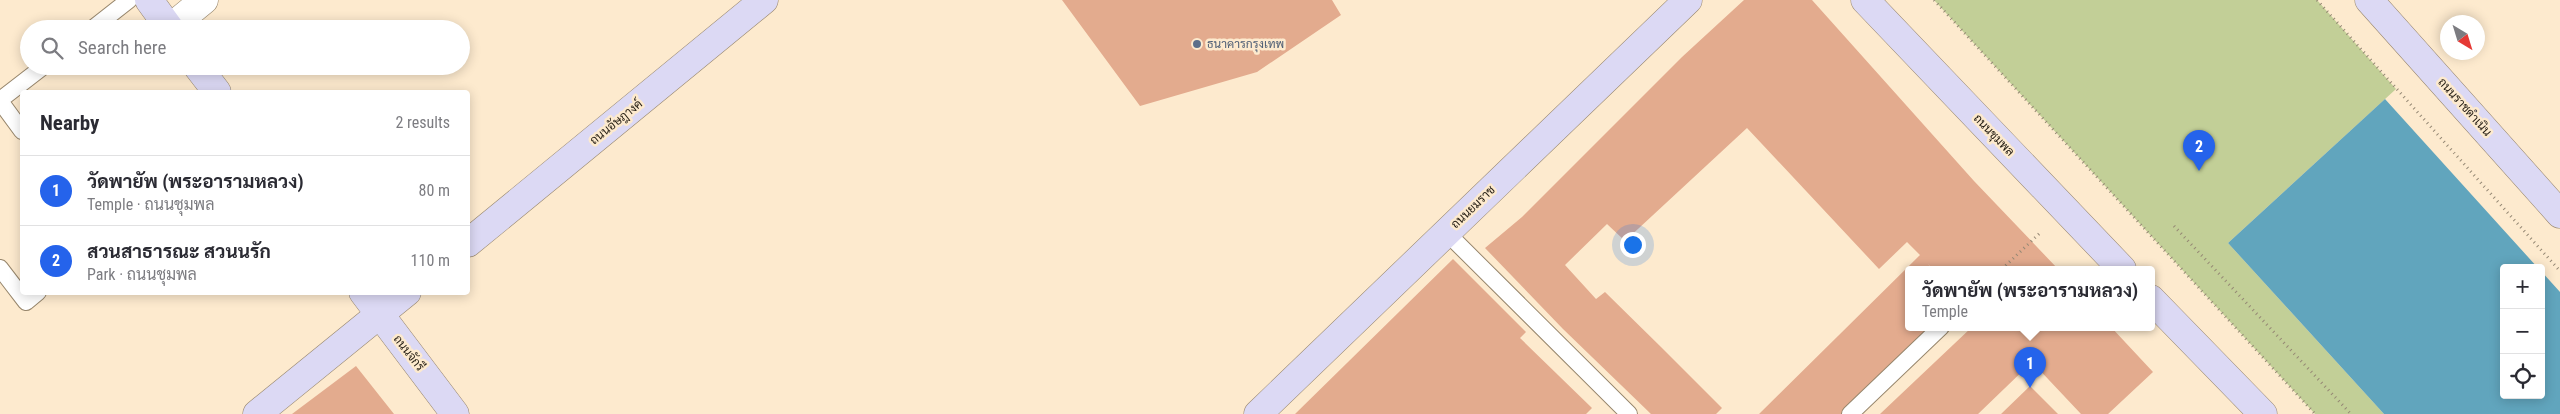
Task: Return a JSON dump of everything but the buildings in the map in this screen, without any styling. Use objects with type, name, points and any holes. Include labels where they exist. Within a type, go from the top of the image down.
[{"type":"main road","points":[[149,0],[164,20]]},
{"type":"main road","name":"ถนนอัษฎางค์","points":[[470,241],[764,0]]},
{"type":"main road","name":"ถนนยมราช","points":[[1258,414],[1688,0]]},
{"type":"main road","name":"ถนนชุมพล","points":[[1865,0],[2119,266]]},
{"type":"main road","name":"ถนนราชดำเนิน","points":[[2369,0],[2560,214]]},
{"type":"main road","points":[[204,75],[215,90]]},
{"type":"main road","name":"ถนนจักรี","points":[[365,295],[455,414]]},
{"type":"main road","points":[[257,414],[403,295]]},
{"type":"main road","points":[[2155,303],[2263,414]]},
{"type":"street","points":[[180,20],[204,0]]},
{"type":"lane","points":[[103,20],[129,0]]},
{"type":"lane","points":[[20,128],[0,101],[33,75]]},
{"type":"lane","points":[[1446,232],[1629,414]]},
{"type":"lane","points":[[0,268],[20,294]]},
{"type":"lane","points":[[21,295],[26,302],[34,295]]},
{"type":"lane","points":[[1850,414],[1937,331]]},
{"type":"path","points":[[1934,0],[2315,414]]},
{"type":"path","points":[[2317,0],[2560,271]]},
{"type":"path","points":[[2005,266],[2065,210]]},
{"type":"path","points":[[2174,226],[2351,414]]},
{"type":"green space","points":[[1934,0],[2317,0],[2396,89],[2228,243],[2384,414],[2315,414]]},
{"type":"water","points":[[2385,99],[2534,264],[2500,264],[2500,399],[2545,399],[2545,275],[2560,292],[2560,414],[2384,414],[2228,243]]},
{"type":"place","name":"ธนาคารกรุงเทพ","points":[[1197,44]]},
{"type":"place","name":"สวนสาธารณะ สวนนรัก","points":[[2199,171]]},
{"type":"place","name":"วัดพายัพ (พระอารามหลวง)","points":[[2030,388]]}]
